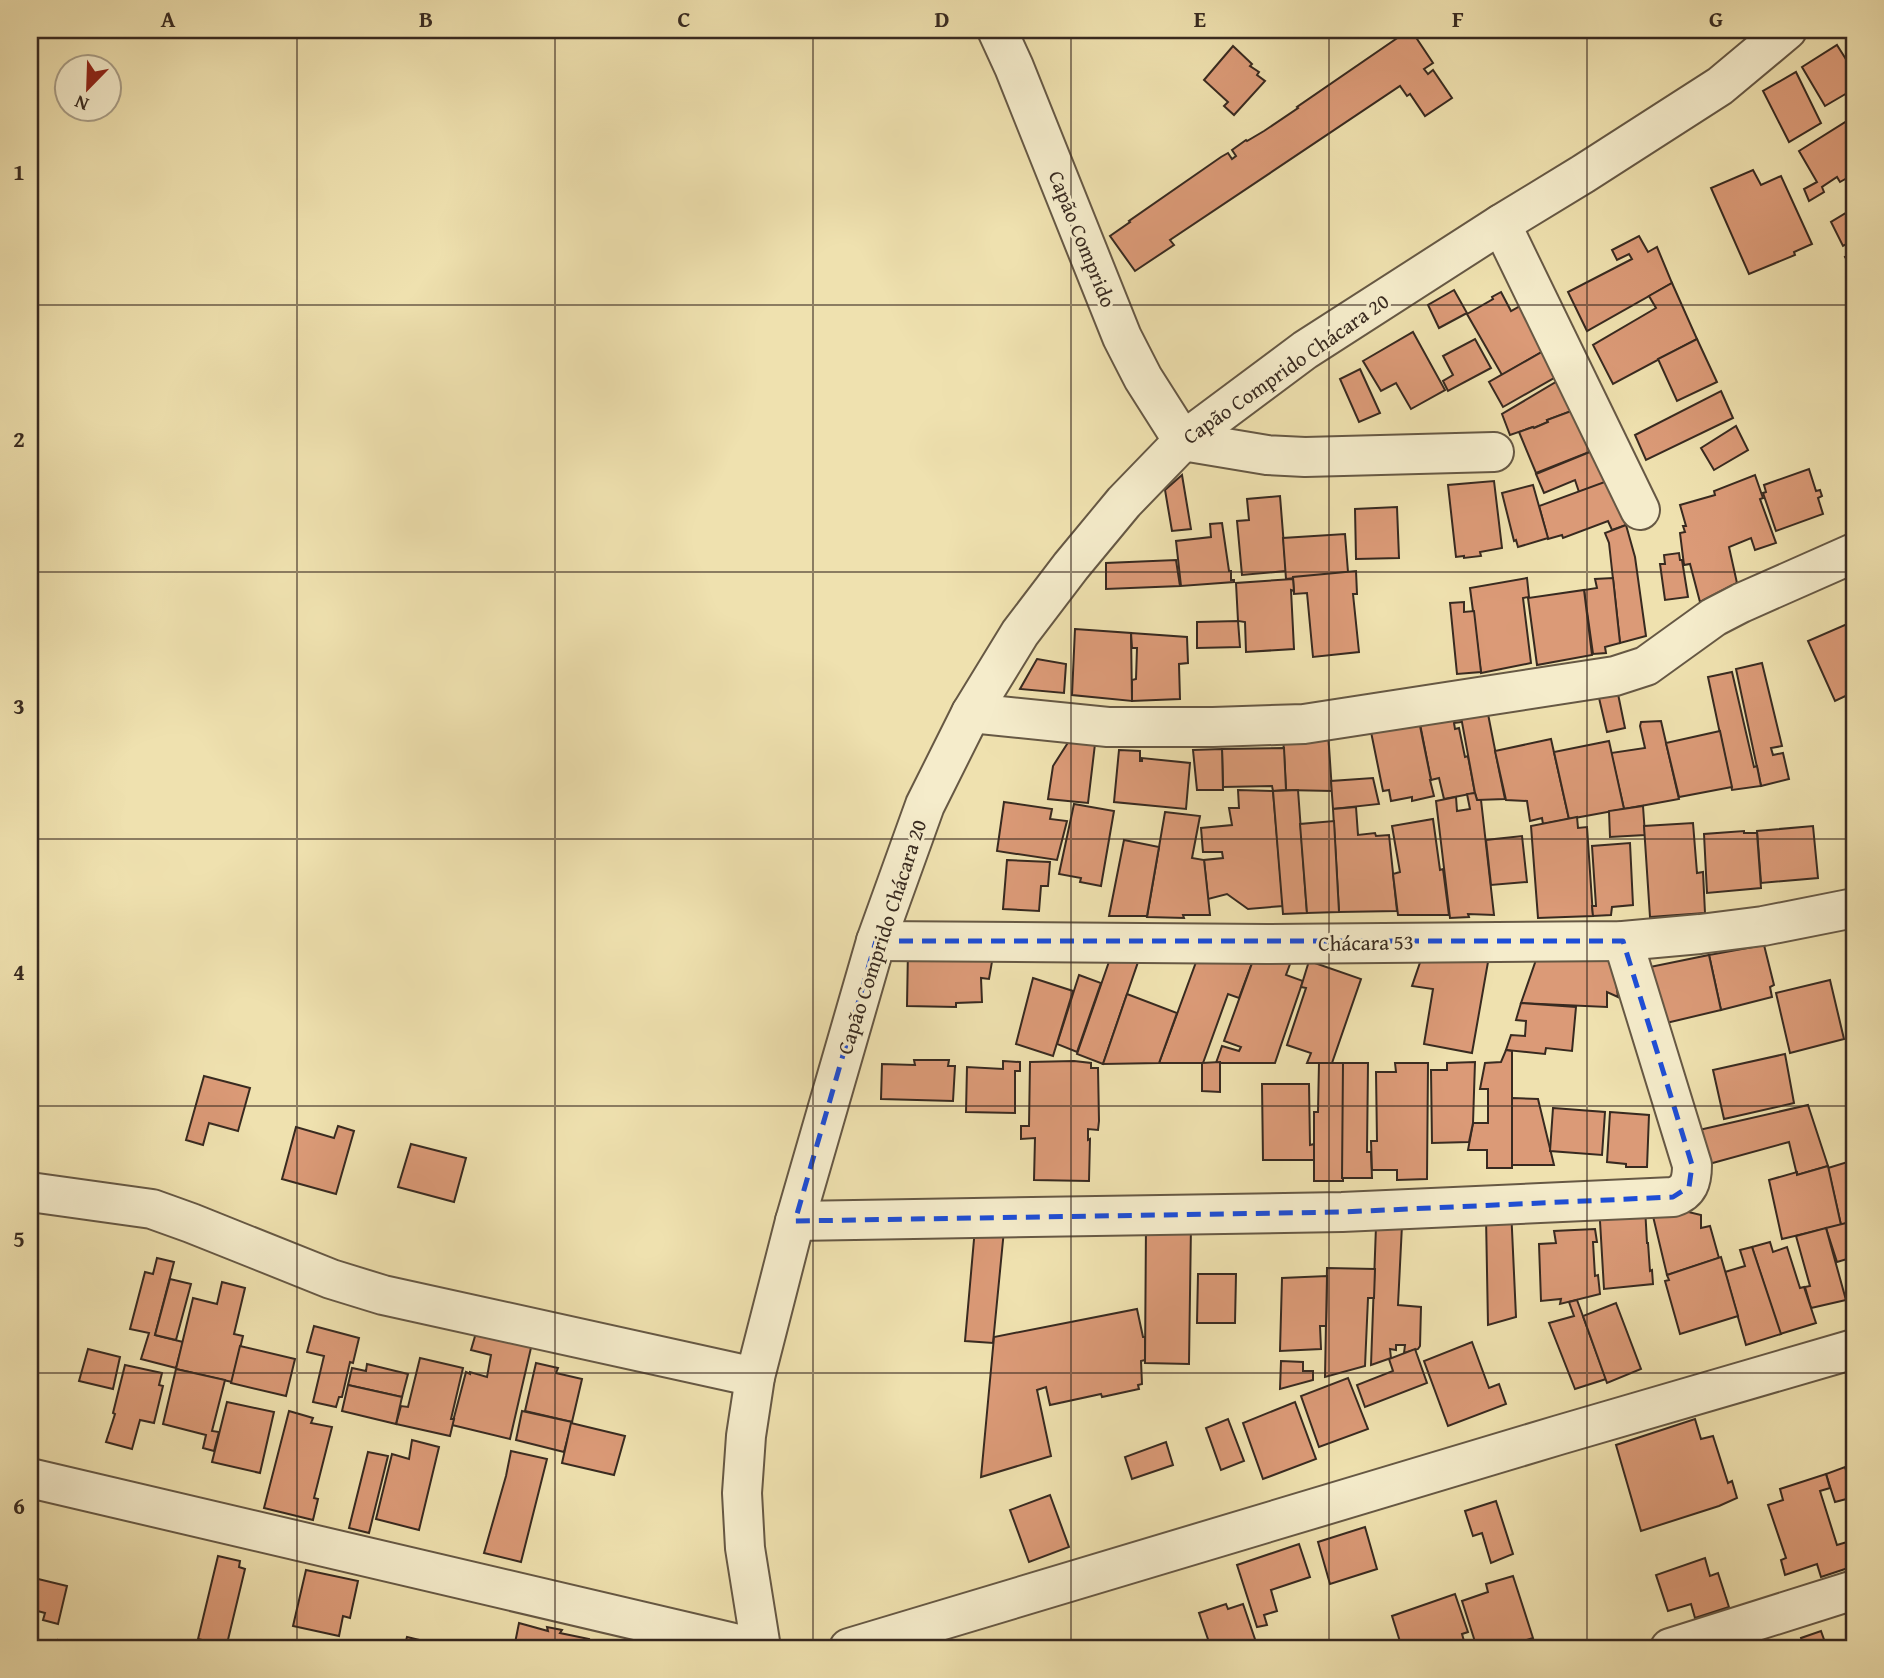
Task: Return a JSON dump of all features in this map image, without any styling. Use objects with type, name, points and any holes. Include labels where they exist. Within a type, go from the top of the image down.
[{"type":"street","name":"Capão Comprido","points":[[997,30],[1122,337],[1143,377],[1183,441]]},
{"type":"street","name":"Capão Comprido Chácara 20","points":[[761,1648],[745,1548],[742,1493],[746,1436],[755,1377],[794,1221],[876,942],[925,805],[971,713],[1020,633],[1124,502],[1183,441],[1305,350],[1720,86],[1787,30]]},
{"type":"street","points":[[1501,224],[1640,510]]},
{"type":"street","points":[[1183,441],[1268,455],[1305,457],[1494,452]]},
{"type":"street","points":[[971,713],[1108,727],[1304,724],[1615,676],[1646,666],[1714,617],[1741,603],[1854,553]]},
{"type":"street","name":"Chácara 53","points":[[876,942],[1281,944],[1623,940],[1763,926],[1854,908]]},
{"type":"street","points":[[794,1221],[1342,1212],[1673,1197],[1682,1194],[1689,1187],[1692,1165],[1623,940]]},
{"type":"street","points":[[30,1192],[152,1209],[331,1279],[383,1295],[755,1377]]},
{"type":"street","points":[[849,1648],[1854,1349]]},
{"type":"street","points":[[30,1478],[755,1648]]},
{"type":"street","points":[[1670,1648],[1854,1590]]},
{"type":"highlighted area","points":[[876,941],[1623,941],[1692,1165],[1689,1187],[1673,1197],[1342,1212],[795,1221]]},
{"type":"building","points":[[1409,30],[1433,63],[1424,69],[1428,74],[1433,70],[1452,98],[1425,116],[1410,94],[1407,96],[1400,86],[1170,240],[1174,245],[1135,271],[1110,236],[1221,157],[1228,153],[1232,159],[1236,156],[1232,150],[1298,108]]},
{"type":"building","points":[[1837,45],[1854,72],[1854,89],[1825,106],[1802,67]]},
{"type":"building","points":[[1233,46],[1265,81],[1234,115],[1224,106],[1228,102],[1204,80]]},
{"type":"building","points":[[1796,72],[1821,123],[1789,142],[1763,91]]},
{"type":"building","points":[[1847,121],[1854,133],[1854,174],[1840,182],[1837,177],[1822,187],[1824,192],[1809,201],[1804,189],[1817,182],[1799,151]]},
{"type":"building","points":[[1753,170],[1761,185],[1781,176],[1812,244],[1794,252],[1795,255],[1749,274],[1711,188]]},
{"type":"building","points":[[1854,208],[1854,240],[1843,246],[1831,222]]},
{"type":"building","points":[[1639,236],[1648,252],[1657,247],[1672,283],[1587,331],[1568,292],[1632,259],[1629,254],[1617,260],[1612,250]]},
{"type":"building","points":[[1854,252],[1854,273],[1845,257]]},
{"type":"building","points":[[1672,283],[1697,339],[1613,384],[1593,345],[1656,308],[1649,296]]},
{"type":"building","points":[[1454,290],[1467,313],[1439,328],[1428,305]]},
{"type":"building","points":[[1501,292],[1511,311],[1527,302],[1552,346],[1502,375],[1467,314]]},
{"type":"building","points":[[1413,332],[1445,390],[1411,409],[1396,383],[1381,391],[1363,361]]},
{"type":"building","points":[[1475,339],[1491,368],[1448,391],[1443,381],[1453,375],[1443,356]]},
{"type":"building","points":[[1697,339],[1717,382],[1677,401],[1658,359]]},
{"type":"building","points":[[1554,345],[1568,370],[1503,407],[1489,382]]},
{"type":"building","points":[[1360,369],[1380,413],[1359,422],[1340,379]]},
{"type":"building","points":[[1571,373],[1585,406],[1547,420],[1548,422],[1534,428],[1510,435],[1502,414]]},
{"type":"building","points":[[1721,391],[1733,418],[1646,460],[1635,435]]},
{"type":"building","points":[[1582,407],[1597,449],[1536,473],[1519,432]]},
{"type":"building","points":[[1736,426],[1748,450],[1714,470],[1701,448]]},
{"type":"building","points":[[1597,449],[1607,482],[1579,492],[1575,480],[1544,493],[1536,474]]},
{"type":"building","points":[[1809,469],[1816,491],[1820,490],[1822,496],[1818,498],[1823,514],[1776,531],[1763,493],[1766,492],[1764,485]]},
{"type":"building","points":[[1182,475],[1191,529],[1172,531],[1165,490]]},
{"type":"building","points":[[1755,475],[1763,498],[1760,499],[1776,543],[1755,550],[1751,538],[1729,547],[1737,583],[1700,602],[1690,564],[1684,565],[1680,533],[1685,532],[1683,526],[1686,526],[1680,505],[1715,495],[1714,491]]},
{"type":"building","points":[[1610,480],[1626,525],[1612,530],[1608,521],[1563,538],[1562,535],[1548,539],[1539,506]]},
{"type":"building","points":[[1494,481],[1502,548],[1480,552],[1481,556],[1456,557],[1448,485]]},
{"type":"building","points":[[1533,485],[1548,538],[1518,547],[1516,540],[1514,541],[1502,493]]},
{"type":"building","points":[[1280,496],[1286,571],[1242,575],[1237,521],[1249,520],[1247,499]]},
{"type":"building","points":[[1397,507],[1399,558],[1356,559],[1355,509]]},
{"type":"building","points":[[1222,523],[1229,571],[1234,582],[1181,586],[1176,541],[1211,537],[1210,524]]},
{"type":"building","points":[[1626,525],[1635,557],[1646,636],[1620,643],[1609,543],[1605,533]]},
{"type":"building","points":[[1345,534],[1348,572],[1286,579],[1283,538]]},
{"type":"building","points":[[1679,553],[1688,597],[1665,600],[1660,564],[1665,564],[1664,555]]},
{"type":"building","points":[[1176,560],[1180,586],[1106,589],[1106,563]]},
{"type":"building","points":[[1356,571],[1357,594],[1353,594],[1359,652],[1313,657],[1307,593],[1294,594],[1293,577]]},
{"type":"building","points":[[1527,578],[1529,597],[1523,598],[1531,663],[1481,673],[1470,588]]},
{"type":"building","points":[[1613,578],[1620,643],[1605,647],[1606,653],[1593,654],[1584,590],[1597,588],[1595,579]]},
{"type":"building","points":[[1293,579],[1294,591],[1291,590],[1294,649],[1246,652],[1245,622],[1238,621],[1236,583]]},
{"type":"building","points":[[1584,590],[1592,655],[1537,665],[1528,598]]},
{"type":"building","points":[[1464,602],[1464,612],[1474,611],[1481,672],[1457,674],[1450,603]]},
{"type":"building","points":[[1238,621],[1240,647],[1197,648],[1197,622]]},
{"type":"building","points":[[1854,621],[1854,692],[1835,701],[1808,641]]},
{"type":"building","points":[[1075,629],[1131,633],[1132,701],[1072,695]]},
{"type":"building","points":[[1131,633],[1187,637],[1188,663],[1179,664],[1180,699],[1132,701],[1137,648],[1132,648]]},
{"type":"building","points":[[1037,659],[1066,664],[1064,693],[1020,689]]},
{"type":"building","points":[[1762,663],[1782,746],[1771,748],[1773,755],[1783,753],[1789,779],[1761,786],[1736,669]]},
{"type":"building","points":[[1732,672],[1761,786],[1732,790],[1708,677]]},
{"type":"building","points":[[1618,694],[1625,728],[1607,732],[1599,698]]},
{"type":"building","points":[[1460,712],[1462,722],[1454,723],[1455,729],[1459,728],[1465,757],[1468,756],[1475,793],[1444,799],[1439,778],[1431,780],[1419,719]]},
{"type":"building","points":[[1488,714],[1505,799],[1477,800],[1461,717]]},
{"type":"building","points":[[1419,721],[1434,796],[1412,801],[1412,797],[1391,801],[1389,790],[1383,791],[1370,727]]},
{"type":"building","points":[[1661,721],[1679,799],[1624,809],[1611,753],[1645,748],[1641,722]]},
{"type":"building","points":[[1720,731],[1732,787],[1679,797],[1666,743]]},
{"type":"building","points":[[1328,732],[1332,791],[1286,790],[1283,735]]},
{"type":"building","points":[[1551,739],[1569,819],[1543,824],[1542,818],[1530,821],[1527,801],[1506,800],[1495,751]]},
{"type":"building","points":[[1069,741],[1095,744],[1088,803],[1048,799],[1053,766]]},
{"type":"building","points":[[1609,741],[1624,809],[1569,819],[1554,752]]},
{"type":"building","points":[[1284,748],[1286,790],[1273,791],[1272,786],[1223,787],[1222,749]]},
{"type":"building","points":[[1222,749],[1223,790],[1197,790],[1193,750]]},
{"type":"building","points":[[1119,750],[1140,751],[1140,761],[1142,758],[1190,763],[1186,809],[1114,802]]},
{"type":"building","points":[[1373,778],[1379,804],[1333,809],[1331,781]]},
{"type":"building","points":[[1238,790],[1273,791],[1283,906],[1248,909],[1227,894],[1208,899],[1204,860],[1223,858],[1222,852],[1203,852],[1201,828],[1232,825],[1229,808],[1239,808]]},
{"type":"building","points":[[1298,790],[1307,913],[1283,914],[1273,791]]},
{"type":"building","points":[[1475,793],[1477,800],[1481,800],[1494,915],[1468,914],[1469,917],[1450,918],[1436,801],[1456,797],[1457,811],[1470,809],[1467,794]]},
{"type":"building","points":[[1004,802],[1052,809],[1050,819],[1067,821],[1057,860],[997,851]]},
{"type":"building","points":[[1074,804],[1114,811],[1101,886],[1080,882],[1081,878],[1059,874]]},
{"type":"building","points":[[1643,806],[1645,835],[1610,837],[1609,811]]},
{"type":"building","points":[[1356,807],[1358,835],[1389,835],[1397,911],[1339,912],[1333,809]]},
{"type":"building","points":[[1165,812],[1200,816],[1192,858],[1204,860],[1210,915],[1183,915],[1184,918],[1147,917]]},
{"type":"building","points":[[1577,817],[1578,828],[1587,827],[1593,916],[1538,918],[1531,826]]},
{"type":"building","points":[[1433,819],[1449,915],[1398,915],[1393,874],[1400,872],[1392,826]]},
{"type":"building","points":[[1334,821],[1339,912],[1307,913],[1300,824]]},
{"type":"building","points":[[1693,823],[1697,873],[1703,872],[1705,913],[1650,917],[1644,826]]},
{"type":"building","points":[[1813,826],[1818,878],[1761,883],[1757,831]]},
{"type":"building","points":[[1744,831],[1757,833],[1761,888],[1707,893],[1704,834]]},
{"type":"building","points":[[1522,836],[1527,882],[1491,885],[1486,840]]},
{"type":"building","points":[[1124,840],[1159,847],[1147,916],[1109,916]]},
{"type":"building","points":[[1630,843],[1633,905],[1612,907],[1611,915],[1593,916],[1592,906],[1596,906],[1592,846]]},
{"type":"building","points":[[1007,860],[1050,862],[1048,886],[1041,886],[1039,911],[1003,909]]},
{"type":"building","points":[[1764,945],[1774,985],[1770,987],[1772,997],[1721,1010],[1709,955]]},
{"type":"building","points":[[908,949],[994,950],[989,979],[981,978],[982,1002],[956,1003],[956,1007],[907,1006]]},
{"type":"building","points":[[1587,950],[1612,952],[1618,997],[1607,992],[1607,1007],[1521,1003],[1537,957],[1586,961]]},
{"type":"building","points":[[1424,951],[1488,962],[1472,1053],[1424,1044],[1433,989],[1412,986]]},
{"type":"building","points":[[1112,953],[1138,962],[1103,1064],[1077,1054]]},
{"type":"building","points":[[1199,954],[1255,955],[1239,998],[1228,994],[1203,1063],[1159,1063]]},
{"type":"building","points":[[1255,955],[1293,956],[1286,975],[1303,981],[1275,1063],[1216,1063],[1222,1046],[1239,1051],[1241,1047],[1224,1041]]},
{"type":"building","points":[[1709,955],[1721,1010],[1662,1024],[1650,967]]},
{"type":"building","points":[[1309,961],[1361,979],[1332,1063],[1307,1063],[1311,1053],[1287,1045],[1306,988],[1301,987]]},
{"type":"building","points":[[1079,975],[1101,983],[1077,1052],[1057,1044]]},
{"type":"building","points":[[1033,978],[1073,991],[1053,1056],[1016,1044]]},
{"type":"building","points":[[1830,980],[1844,1039],[1790,1053],[1776,993]]},
{"type":"building","points":[[1127,994],[1177,1013],[1159,1063],[1103,1064]]},
{"type":"building","points":[[1521,1003],[1576,1007],[1572,1051],[1546,1048],[1545,1054],[1506,1050],[1511,1035],[1525,1036],[1526,1021],[1516,1020]]},
{"type":"building","points":[[1506,1050],[1512,1051],[1512,1168],[1487,1168],[1487,1150],[1468,1150],[1473,1123],[1488,1123],[1488,1089],[1480,1089],[1485,1063],[1501,1062]]},
{"type":"building","points":[[1785,1054],[1794,1103],[1724,1119],[1713,1070]]},
{"type":"building","points":[[914,1060],[949,1060],[948,1066],[955,1066],[953,1101],[881,1099],[882,1064],[915,1065]]},
{"type":"building","points":[[1003,1061],[1020,1062],[1020,1071],[1015,1071],[1015,1113],[966,1112],[967,1067],[1003,1069]]},
{"type":"building","points":[[1030,1062],[1091,1063],[1091,1068],[1098,1068],[1099,1121],[1098,1130],[1088,1129],[1089,1181],[1034,1180],[1035,1138],[1021,1139],[1021,1126],[1029,1126]]},
{"type":"building","points":[[1220,1062],[1220,1092],[1202,1091],[1202,1063]]},
{"type":"building","points":[[1475,1062],[1473,1123],[1469,1142],[1432,1143],[1431,1070],[1447,1070],[1447,1063]]},
{"type":"building","points":[[1319,1063],[1343,1063],[1343,1181],[1314,1181],[1314,1112],[1318,1112]]},
{"type":"building","points":[[1343,1063],[1368,1063],[1367,1152],[1371,1152],[1372,1178],[1342,1178]]},
{"type":"building","points":[[1395,1063],[1428,1063],[1427,1179],[1397,1180],[1397,1170],[1372,1170],[1371,1141],[1377,1141],[1376,1072],[1396,1072]]},
{"type":"building","points":[[204,1076],[250,1088],[238,1131],[209,1123],[203,1145],[186,1140]]},
{"type":"building","points":[[1262,1084],[1309,1084],[1310,1145],[1314,1144],[1314,1160],[1263,1160]]},
{"type":"building","points":[[1512,1098],[1538,1099],[1554,1165],[1512,1165]]},
{"type":"building","points":[[1808,1105],[1828,1166],[1797,1175],[1789,1142],[1709,1164],[1699,1130]]},
{"type":"building","points":[[1553,1108],[1605,1112],[1602,1155],[1550,1151]]},
{"type":"building","points":[[1610,1112],[1649,1115],[1647,1167],[1626,1167],[1626,1164],[1607,1162]]},
{"type":"building","points":[[338,1126],[354,1131],[336,1194],[282,1179],[296,1127],[334,1138]]},
{"type":"building","points":[[411,1144],[466,1158],[454,1202],[398,1187]]},
{"type":"building","points":[[1854,1160],[1854,1187],[1851,1188],[1854,1190],[1854,1221],[1841,1225],[1828,1168]]},
{"type":"building","points":[[1828,1166],[1841,1225],[1782,1239],[1769,1180]]},
{"type":"building","points":[[1599,1204],[1645,1207],[1653,1284],[1604,1289]]},
{"type":"building","points":[[1511,1208],[1516,1317],[1488,1325],[1486,1217]]},
{"type":"building","points":[[1672,1208],[1701,1215],[1701,1228],[1710,1226],[1719,1258],[1667,1275],[1652,1212]]},
{"type":"building","points":[[1854,1221],[1854,1257],[1837,1262],[1826,1228]]},
{"type":"building","points":[[1146,1224],[1191,1225],[1189,1364],[1145,1363]]},
{"type":"building","points":[[1402,1225],[1398,1305],[1421,1307],[1420,1346],[1404,1353],[1405,1345],[1396,1345],[1396,1350],[1390,1349],[1391,1358],[1371,1365],[1376,1226]]},
{"type":"building","points":[[975,1228],[1004,1230],[993,1343],[965,1341]]},
{"type":"building","points":[[1826,1228],[1846,1300],[1811,1308],[1805,1287],[1810,1286],[1796,1236]]},
{"type":"building","points":[[1595,1229],[1595,1276],[1598,1275],[1600,1294],[1560,1304],[1561,1299],[1541,1301],[1539,1244],[1556,1243],[1554,1231]]},
{"type":"building","points":[[1770,1242],[1773,1252],[1787,1247],[1800,1288],[1804,1287],[1816,1323],[1780,1334],[1752,1247]]},
{"type":"building","points":[[1752,1247],[1781,1334],[1746,1345],[1725,1272],[1745,1266],[1740,1250]]},
{"type":"building","points":[[1721,1257],[1738,1316],[1680,1334],[1665,1281],[1669,1280],[1667,1275]]},
{"type":"building","points":[[157,1258],[174,1262],[155,1335],[183,1342],[176,1368],[141,1359],[149,1333],[130,1329],[145,1272],[153,1274]]},
{"type":"building","points":[[1327,1268],[1375,1269],[1374,1298],[1368,1298],[1365,1366],[1325,1377]]},
{"type":"building","points":[[1198,1274],[1236,1274],[1235,1323],[1197,1323]]},
{"type":"building","points":[[1327,1276],[1326,1326],[1320,1326],[1321,1349],[1280,1351],[1282,1278]]},
{"type":"building","points":[[170,1279],[191,1284],[176,1340],[155,1335]]},
{"type":"building","points":[[222,1282],[245,1288],[234,1334],[243,1336],[232,1382],[176,1369],[193,1298],[217,1304]]},
{"type":"building","points":[[1577,1300],[1606,1379],[1575,1389],[1549,1323],[1574,1316],[1569,1302]]},
{"type":"building","points":[[1616,1303],[1641,1369],[1607,1383],[1583,1316]]},
{"type":"building","points":[[1137,1309],[1145,1337],[1145,1360],[1141,1361],[1142,1384],[1138,1385],[1139,1389],[1050,1405],[1046,1387],[1037,1390],[1051,1456],[981,1477],[994,1337]]},
{"type":"building","points":[[314,1326],[359,1338],[342,1397],[339,1397],[336,1407],[313,1402],[324,1356],[307,1352]]},
{"type":"building","points":[[478,1326],[533,1339],[510,1439],[452,1425],[466,1372],[487,1377],[491,1355],[471,1350]]},
{"type":"building","points":[[1472,1342],[1489,1388],[1499,1384],[1506,1404],[1448,1426],[1424,1361]]},
{"type":"building","points":[[240,1346],[295,1359],[286,1396],[231,1383]]},
{"type":"building","points":[[88,1349],[120,1357],[113,1389],[79,1381]]},
{"type":"building","points":[[1415,1349],[1427,1383],[1365,1407],[1357,1385],[1393,1371],[1389,1359]]},
{"type":"building","points":[[420,1358],[463,1368],[451,1419],[454,1419],[450,1436],[396,1424],[401,1406],[408,1407]]},
{"type":"building","points":[[1281,1361],[1303,1362],[1303,1371],[1313,1371],[1313,1380],[1280,1389]]},
{"type":"building","points":[[536,1363],[558,1368],[556,1373],[582,1379],[572,1422],[525,1411]]},
{"type":"building","points":[[367,1364],[408,1374],[402,1397],[348,1385],[352,1368],[366,1371]]},
{"type":"building","points":[[125,1365],[162,1373],[159,1385],[163,1386],[154,1423],[140,1420],[132,1449],[106,1442]]},
{"type":"building","points":[[176,1369],[225,1380],[212,1431],[219,1432],[214,1451],[203,1448],[206,1435],[163,1424]]},
{"type":"building","points":[[1348,1378],[1368,1429],[1319,1447],[1301,1396]]},
{"type":"building","points":[[348,1385],[402,1397],[396,1424],[342,1411]]},
{"type":"building","points":[[227,1402],[274,1412],[260,1473],[212,1462]]},
{"type":"building","points":[[1295,1402],[1316,1459],[1263,1479],[1243,1423]]},
{"type":"building","points":[[289,1411],[313,1418],[311,1423],[332,1427],[314,1498],[318,1499],[313,1520],[264,1508]]},
{"type":"building","points":[[522,1411],[572,1422],[564,1452],[516,1440]]},
{"type":"building","points":[[1228,1419],[1244,1461],[1221,1470],[1206,1428]]},
{"type":"building","points":[[1695,1419],[1701,1439],[1713,1436],[1728,1483],[1732,1481],[1737,1498],[1641,1531],[1616,1445]]},
{"type":"building","points":[[571,1423],[625,1436],[614,1475],[562,1463]]},
{"type":"building","points":[[412,1440],[439,1447],[419,1530],[376,1519],[392,1454],[409,1459]]},
{"type":"building","points":[[1166,1442],[1173,1465],[1132,1479],[1125,1457]]},
{"type":"building","points":[[511,1451],[547,1459],[521,1562],[484,1553]]},
{"type":"building","points":[[368,1452],[388,1456],[369,1533],[349,1528]]},
{"type":"building","points":[[1845,1467],[1854,1497],[1835,1502],[1826,1474]]},
{"type":"building","points":[[1826,1474],[1830,1488],[1820,1491],[1837,1545],[1847,1542],[1854,1566],[1821,1577],[1817,1564],[1785,1575],[1781,1560],[1786,1558],[1768,1505],[1783,1500],[1780,1489]]},
{"type":"building","points":[[1050,1495],[1069,1547],[1029,1562],[1010,1510]]},
{"type":"building","points":[[1496,1501],[1513,1554],[1491,1563],[1482,1533],[1473,1536],[1465,1511]]},
{"type":"building","points":[[1365,1527],[1377,1569],[1330,1584],[1318,1542]]},
{"type":"building","points":[[1299,1544],[1310,1577],[1271,1590],[1277,1611],[1264,1615],[1267,1625],[1257,1627],[1237,1565]]},
{"type":"building","points":[[218,1556],[240,1561],[239,1567],[245,1569],[226,1648],[202,1648],[206,1641],[198,1639]]},
{"type":"building","points":[[1705,1558],[1710,1576],[1718,1573],[1729,1607],[1695,1618],[1691,1604],[1668,1611],[1656,1575]]},
{"type":"building","points":[[306,1570],[358,1581],[350,1618],[343,1616],[339,1636],[293,1626]]},
{"type":"building","points":[[1513,1576],[1533,1638],[1507,1648],[1477,1648],[1462,1601],[1488,1592],[1486,1584]]},
{"type":"building","points":[[34,1578],[67,1586],[58,1624],[43,1620],[45,1613],[30,1609]]},
{"type":"building","points":[[1455,1594],[1468,1632],[1462,1634],[1466,1648],[1402,1648],[1392,1616]]},
{"type":"building","points":[[1226,1604],[1228,1609],[1243,1604],[1258,1648],[1211,1648],[1199,1613]]},
{"type":"building","points":[[519,1623],[548,1631],[547,1627],[562,1630],[560,1633],[589,1639],[587,1648],[514,1648]]},
{"type":"building","points":[[1821,1631],[1827,1648],[1804,1648],[1801,1638]]},
{"type":"building","points":[[407,1637],[453,1648],[404,1648]]},
{"type":"building","points":[[30,1638],[44,1641],[43,1648],[30,1648]]},
{"type":"building","points":[[1854,1638],[1854,1648],[1835,1648],[1834,1645]]},
{"type":"building","points":[[58,1640],[93,1648],[56,1648]]},
{"type":"building","points":[[354,1641],[383,1648],[352,1648]]}]
